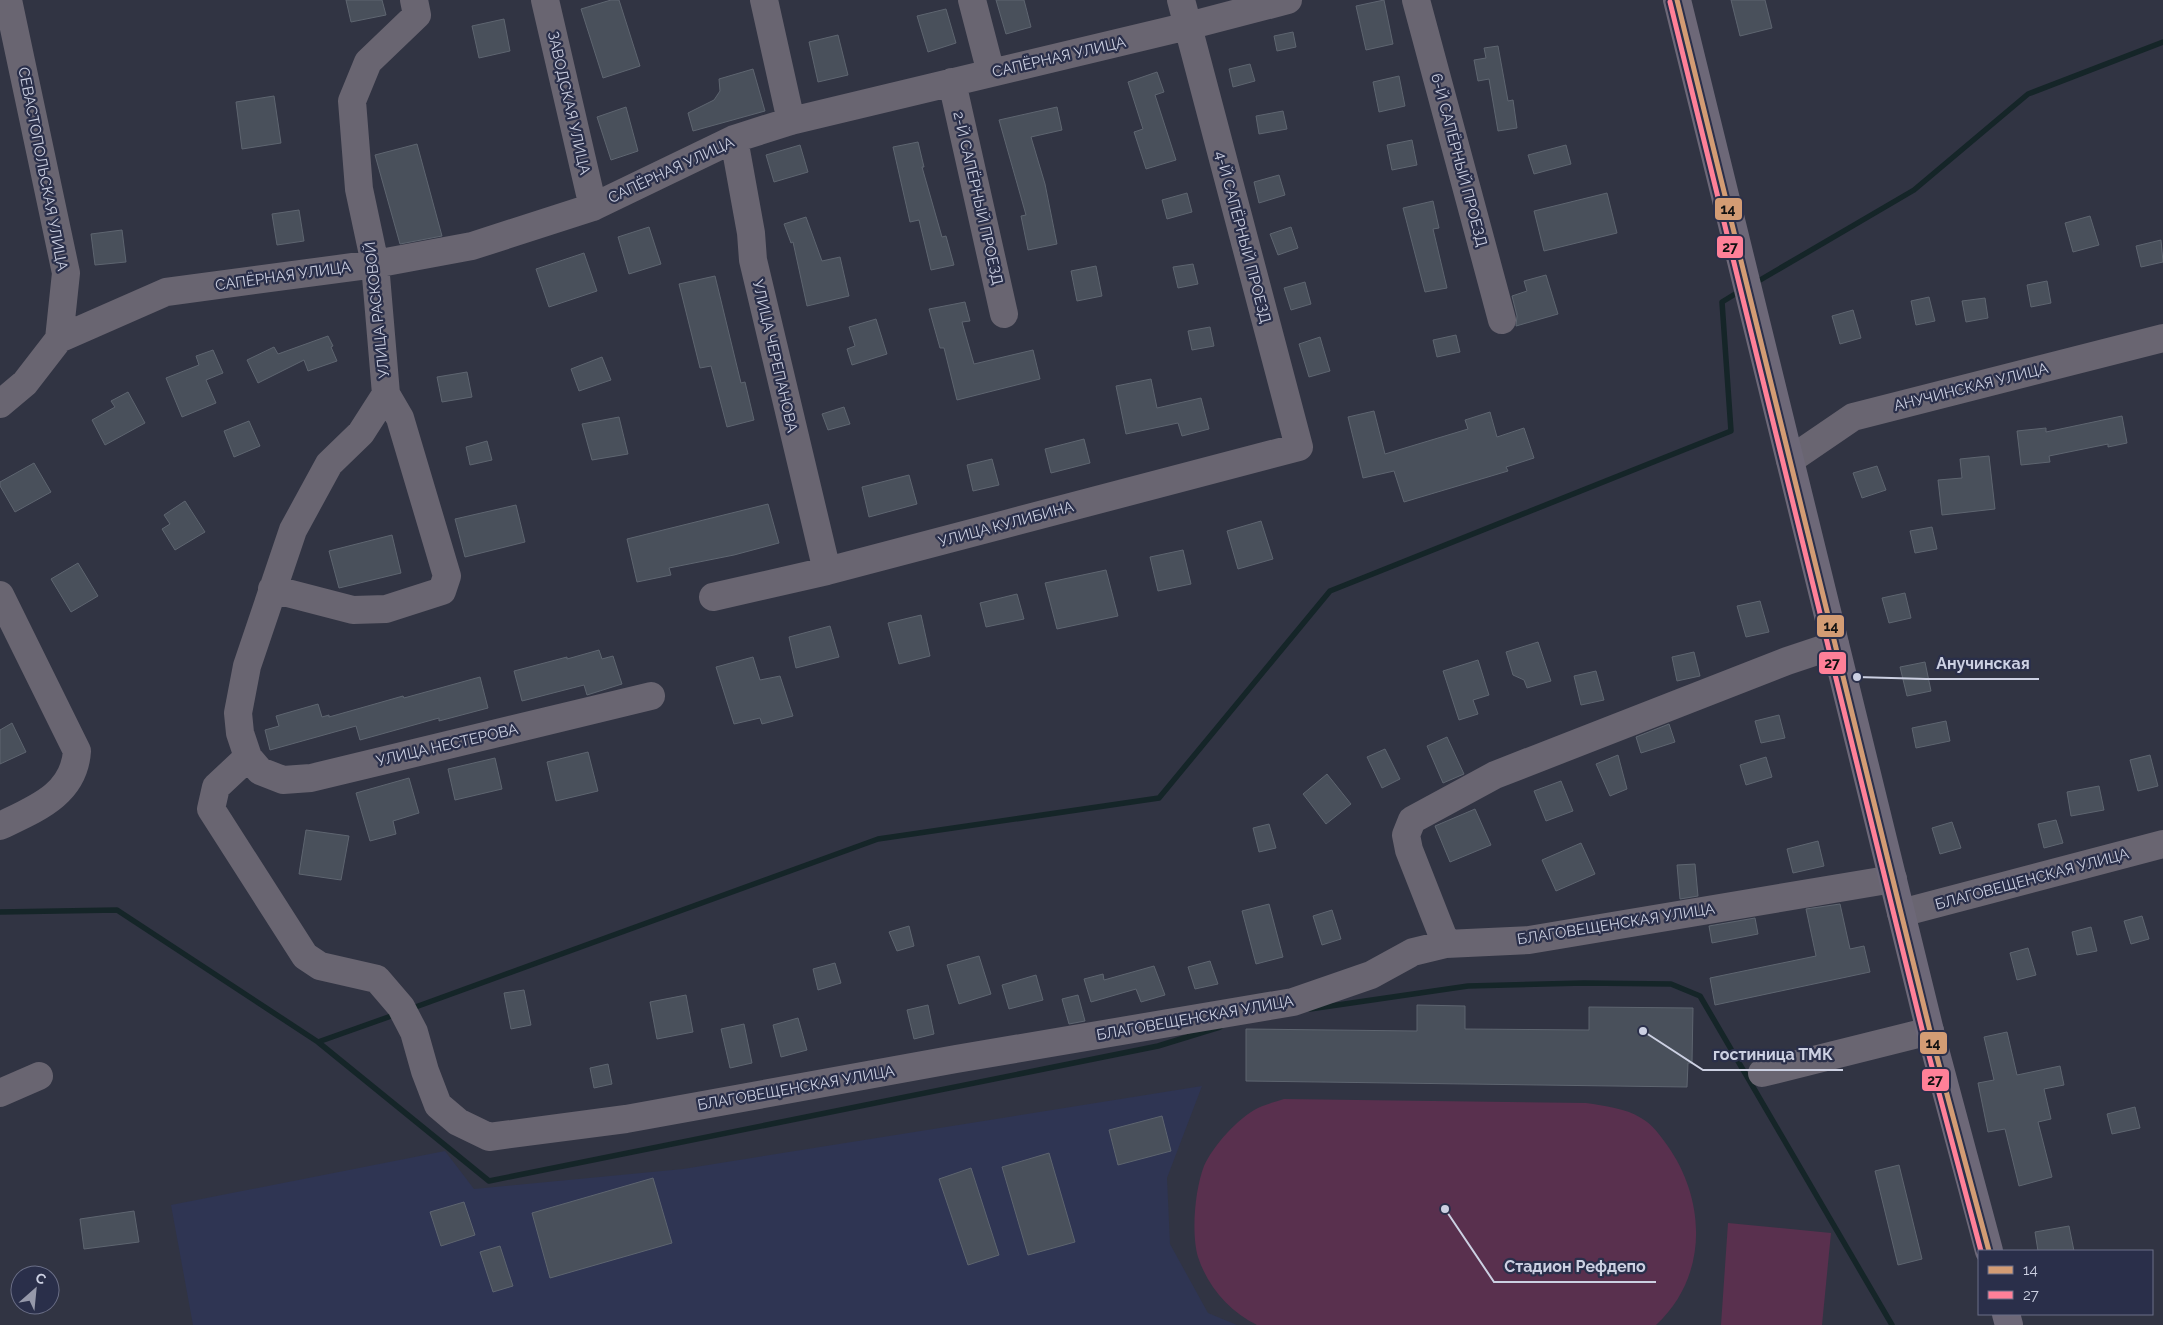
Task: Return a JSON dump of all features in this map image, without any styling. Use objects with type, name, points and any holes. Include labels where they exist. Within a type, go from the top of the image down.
[{"type":"main road","points":[[1678,0],[1900,913],[1989,1250]]},
{"type":"street","name":"СЕВАСТОПОЛЬСКАЯ УЛИЦА","points":[[8,0],[66,273],[59,339]]},
{"type":"street","name":"УЛИЦА РАСКОВОЙ","points":[[272,589],[353,610],[386,609],[442,591],[447,576],[400,418],[386,394],[375,264],[359,189],[352,101],[368,62],[417,15],[414,0]]},
{"type":"street","name":"ЗАВОДСКАЯ УЛИЦА","points":[[546,0],[592,207]]},
{"type":"street","points":[[764,0],[791,121]]},
{"type":"street","points":[[972,0],[991,73]]},
{"type":"street","name":"4-Й САПЁРНЫЙ ПРОЕЗД","points":[[1181,0],[1299,447]]},
{"type":"street","name":"САПЁРНАЯ УЛИЦА","points":[[59,339],[166,292],[375,264],[472,246],[592,207],[734,139],[791,121],[1188,26],[1288,0]]},
{"type":"street","name":"6-Й САПЁРНЫЙ ПРОЕЗД","points":[[1416,0],[1502,320]]},
{"type":"street","name":"2-Й САПЁРНЫЙ ПРОЕЗД","points":[[952,82],[1004,314]]},
{"type":"street","name":"УЛИЦА ЧЕРЕПАНОВА","points":[[734,139],[751,234],[752,260],[827,571]]},
{"type":"street","name":"АНУЧИНСКАЯ УЛИЦА","points":[[1790,460],[1854,417],[2163,338]]},
{"type":"street","points":[[0,404],[25,383],[59,339]]},
{"type":"street","points":[[248,757],[240,733],[238,713],[246,666],[293,530],[330,464],[361,433],[386,394]]},
{"type":"street","name":"УЛИЦА КУЛИБИНА","points":[[713,598],[827,571],[1299,447]]},
{"type":"street","points":[[0,595],[77,751],[76,766],[66,784],[46,803],[0,826]]},
{"type":"street","points":[[1446,944],[1409,850],[1406,836],[1412,820],[1495,775],[1787,661],[1835,645]]},
{"type":"street","name":"УЛИЦА НЕСТЕРОВА","points":[[248,757],[260,771],[283,780],[311,778],[651,696]]},
{"type":"street","name":"БЛАГОВЕЩЕНСКАЯ УЛИЦА","points":[[248,757],[216,787],[211,809],[305,956],[320,966],[377,979],[401,1007],[414,1032],[425,1071],[438,1105],[458,1122],[489,1137],[626,1119],[956,1059],[1293,1002],[1371,975],[1413,952],[1446,944],[1529,940],[1893,878]]},
{"type":"street","name":"БЛАГОВЕЩЕНСКАЯ УЛИЦА","points":[[1900,913],[2163,844]]},
{"type":"street","points":[[1762,1073],[1930,1030]]},
{"type":"street","points":[[0,1093],[39,1076]]},
{"type":"shaded area","points":[[1202,1086],[1167,1178],[1170,1244],[1208,1313],[1237,1325],[193,1325],[171,1205],[445,1151],[474,1189],[683,1169]]},
{"type":"shaded area","points":[[1284,1099],[1586,1103],[1615,1108],[1635,1115],[1649,1123],[1664,1141],[1680,1167],[1689,1190],[1695,1214],[1696,1238],[1693,1262],[1685,1284],[1673,1306],[1656,1325],[1257,1325],[1237,1313],[1221,1297],[1202,1268],[1198,1257],[1195,1236],[1196,1199],[1204,1166],[1213,1150],[1227,1133],[1242,1118],[1258,1108]]},
{"type":"shaded area","points":[[1728,1223],[1831,1233],[1822,1325],[1721,1325]]},
{"type":"building","points":[[346,0],[382,0],[386,15],[351,22]]},
{"type":"building","points":[[611,0],[619,0],[640,66],[603,78],[581,9]]},
{"type":"building","points":[[996,0],[1024,0],[1031,27],[1006,34]]},
{"type":"building","points":[[1384,0],[1393,44],[1366,50],[1356,6]]},
{"type":"building","points":[[1731,0],[1765,0],[1772,28],[1740,36]]},
{"type":"building","points":[[946,9],[956,43],[928,52],[917,16]]},
{"type":"building","points":[[504,19],[510,51],[479,58],[472,26]]},
{"type":"building","points":[[1293,32],[1296,47],[1277,51],[1274,36]]},
{"type":"building","points":[[838,35],[848,75],[818,82],[809,42]]},
{"type":"building","points":[[1498,46],[1508,101],[1513,100],[1517,128],[1498,131],[1489,79],[1478,81],[1474,60],[1486,58],[1484,48]]},
{"type":"building","points":[[1250,64],[1255,81],[1233,87],[1229,69]]},
{"type":"building","points":[[753,69],[765,111],[693,131],[688,113],[714,100],[720,91],[719,79]]},
{"type":"building","points":[[1157,72],[1164,92],[1155,95],[1176,160],[1146,169],[1134,132],[1143,129],[1128,82]]},
{"type":"building","points":[[1399,76],[1405,106],[1379,112],[1373,82]]},
{"type":"building","points":[[274,96],[281,143],[242,149],[236,102]]},
{"type":"building","points":[[626,107],[638,151],[611,160],[597,117]]},
{"type":"building","points":[[1057,107],[1062,130],[1031,137],[1045,184],[1057,244],[1028,250],[1021,216],[1026,215],[999,120]]},
{"type":"building","points":[[1283,111],[1287,129],[1259,134],[1256,116]]},
{"type":"building","points":[[1412,140],[1417,165],[1392,170],[1387,145]]},
{"type":"building","points":[[918,142],[924,167],[922,167],[942,237],[946,236],[954,265],[931,270],[919,220],[910,222],[893,147]]},
{"type":"building","points":[[417,144],[442,236],[400,244],[375,155]]},
{"type":"building","points":[[800,145],[808,172],[774,182],[766,155]]},
{"type":"building","points":[[1566,145],[1571,164],[1534,174],[1528,155]]},
{"type":"building","points":[[1279,175],[1285,195],[1259,203],[1254,182]]},
{"type":"building","points":[[1187,193],[1192,212],[1167,219],[1162,200]]},
{"type":"building","points":[[1607,193],[1617,233],[1544,251],[1534,211]]},
{"type":"building","points":[[1433,201],[1439,228],[1433,229],[1447,288],[1425,292],[1403,208]]},
{"type":"building","points":[[299,210],[304,241],[277,245],[272,214]]},
{"type":"building","points":[[2090,216],[2099,245],[2073,252],[2065,223]]},
{"type":"building","points":[[806,217],[822,261],[840,257],[849,296],[807,306],[793,242],[791,243],[784,224]]},
{"type":"building","points":[[649,227],[661,264],[629,274],[618,237]]},
{"type":"building","points":[[1291,227],[1298,248],[1278,255],[1270,234]]},
{"type":"building","points":[[122,230],[126,262],[95,265],[91,234]]},
{"type":"building","points":[[2161,240],[2163,262],[2141,267],[2136,246]]},
{"type":"building","points":[[584,253],[597,291],[549,307],[536,269]]},
{"type":"building","points":[[1193,264],[1198,284],[1178,288],[1173,267]]},
{"type":"building","points":[[1096,266],[1102,296],[1077,301],[1071,271]]},
{"type":"building","points":[[1546,275],[1558,314],[1516,326],[1517,316],[1512,296],[1527,291],[1524,281]]},
{"type":"building","points":[[715,276],[741,383],[745,382],[754,420],[727,427],[711,366],[700,368],[679,284]]},
{"type":"building","points":[[2047,281],[2051,303],[2031,307],[2027,285]]},
{"type":"building","points":[[1305,282],[1311,304],[1291,310],[1284,288]]},
{"type":"building","points":[[1929,297],[1935,321],[1916,325],[1911,301]]},
{"type":"building","points":[[1985,298],[1988,318],[1966,322],[1962,301]]},
{"type":"building","points":[[965,302],[970,321],[962,322],[974,364],[1033,350],[1040,379],[957,400],[944,348],[940,348],[929,309]]},
{"type":"building","points":[[1853,310],[1861,338],[1840,344],[1832,316]]},
{"type":"building","points":[[876,319],[887,354],[852,365],[847,349],[855,346],[849,327]]},
{"type":"building","points":[[1210,327],[1214,346],[1192,350],[1188,331]]},
{"type":"building","points":[[1456,335],[1460,352],[1437,357],[1433,340]]},
{"type":"building","points":[[328,336],[337,361],[308,371],[304,360],[258,383],[247,360],[274,347],[278,354]]},
{"type":"building","points":[[1320,337],[1330,371],[1309,377],[1299,344]]},
{"type":"building","points":[[213,350],[223,373],[206,380],[216,403],[182,417],[166,378],[199,365],[196,356]]},
{"type":"building","points":[[602,357],[611,380],[579,391],[571,369]]},
{"type":"building","points":[[467,372],[472,397],[442,402],[437,377]]},
{"type":"building","points":[[1151,379],[1157,408],[1201,398],[1209,429],[1182,436],[1178,423],[1126,434],[1116,386]]},
{"type":"building","points":[[128,392],[145,423],[105,445],[92,420],[115,407],[111,401]]},
{"type":"building","points":[[844,407],[850,424],[828,430],[822,414]]},
{"type":"building","points":[[1374,411],[1385,454],[1468,429],[1465,420],[1490,412],[1497,437],[1524,428],[1534,458],[1506,467],[1508,471],[1404,502],[1394,471],[1363,478],[1348,417]]},
{"type":"building","points":[[2122,416],[2127,443],[2108,447],[2108,444],[2049,456],[2050,462],[2021,465],[2017,431],[2046,428],[2046,432]]},
{"type":"building","points":[[619,417],[628,454],[592,460],[582,424]]},
{"type":"building","points":[[249,421],[260,446],[234,457],[224,431]]},
{"type":"building","points":[[1084,439],[1090,463],[1051,473],[1045,449]]},
{"type":"building","points":[[487,441],[492,460],[470,465],[466,447]]},
{"type":"building","points":[[1989,456],[1995,509],[1942,515],[1938,480],[1962,478],[1960,459]]},
{"type":"building","points":[[992,459],[999,485],[973,491],[967,465]]},
{"type":"building","points":[[34,463],[51,492],[15,512],[0,486],[0,482]]},
{"type":"building","points":[[1877,466],[1886,490],[1862,498],[1853,473]]},
{"type":"building","points":[[909,475],[917,504],[869,517],[862,487]]},
{"type":"building","points":[[185,501],[205,532],[175,550],[162,529],[170,524],[164,515]]},
{"type":"building","points":[[768,504],[779,543],[734,555],[669,568],[671,575],[637,582],[627,539]]},
{"type":"building","points":[[516,505],[525,542],[465,557],[455,519]]},
{"type":"building","points":[[1261,521],[1273,559],[1238,569],[1227,531]]},
{"type":"building","points":[[1932,527],[1937,549],[1915,553],[1910,531]]},
{"type":"building","points":[[392,535],[401,573],[339,588],[329,551]]},
{"type":"building","points":[[1183,550],[1191,584],[1158,591],[1150,557]]},
{"type":"building","points":[[78,563],[98,596],[71,612],[51,579]]},
{"type":"building","points":[[1106,570],[1118,616],[1057,629],[1045,583]]},
{"type":"building","points":[[1905,593],[1911,618],[1889,623],[1882,598]]},
{"type":"building","points":[[1017,594],[1024,619],[986,627],[980,603]]},
{"type":"building","points":[[1760,601],[1769,632],[1746,637],[1737,606]]},
{"type":"building","points":[[921,615],[930,656],[899,664],[888,623]]},
{"type":"building","points":[[830,626],[839,657],[796,668],[789,637]]},
{"type":"building","points":[[1538,642],[1551,681],[1527,688],[1524,680],[1513,675],[1506,652]]},
{"type":"building","points":[[599,650],[602,659],[613,656],[622,684],[587,695],[584,685],[522,701],[514,671]]},
{"type":"building","points":[[1694,652],[1700,676],[1677,681],[1672,657]]},
{"type":"building","points":[[753,657],[760,680],[780,676],[793,716],[762,724],[760,718],[734,724],[716,667]]},
{"type":"building","points":[[1478,660],[1489,695],[1473,700],[1478,714],[1459,720],[1443,671]]},
{"type":"building","points":[[1925,662],[1931,691],[1907,696],[1900,667]]},
{"type":"building","points":[[1596,671],[1604,700],[1581,705],[1574,676]]},
{"type":"building","points":[[480,677],[488,708],[439,721],[439,718],[360,740],[356,726],[270,750],[265,730],[279,726],[276,716],[318,704],[322,717],[329,715],[329,717]]},
{"type":"building","points":[[1779,715],[1785,738],[1761,743],[1755,721]]},
{"type":"building","points":[[1946,721],[1950,741],[1916,748],[1912,728]]},
{"type":"building","points":[[12,723],[26,752],[0,764],[0,730]]},
{"type":"building","points":[[1669,724],[1675,742],[1641,753],[1636,737]]},
{"type":"building","points":[[1447,737],[1464,774],[1443,783],[1427,746]]},
{"type":"building","points":[[1385,749],[1400,779],[1382,788],[1367,757]]},
{"type":"building","points":[[588,752],[598,791],[556,801],[547,762]]},
{"type":"building","points":[[1618,755],[1627,789],[1610,796],[1596,764]]},
{"type":"building","points":[[2150,755],[2158,786],[2138,791],[2130,760]]},
{"type":"building","points":[[1766,757],[1772,777],[1746,785],[1740,765]]},
{"type":"building","points":[[495,758],[502,789],[455,800],[448,769]]},
{"type":"building","points":[[1327,774],[1351,804],[1326,824],[1303,794]]},
{"type":"building","points":[[409,778],[419,813],[393,821],[396,834],[370,841],[356,793]]},
{"type":"building","points":[[1561,781],[1573,811],[1546,821],[1534,791]]},
{"type":"building","points":[[2099,786],[2104,810],[2071,816],[2067,792]]},
{"type":"building","points":[[1475,809],[1491,845],[1450,862],[1435,826]]},
{"type":"building","points":[[2056,820],[2063,843],[2044,848],[2038,824]]},
{"type":"building","points":[[1952,822],[1961,848],[1940,854],[1932,828]]},
{"type":"building","points":[[1269,824],[1276,848],[1259,852],[1253,828]]},
{"type":"building","points":[[306,830],[349,836],[341,880],[299,874]]},
{"type":"building","points":[[1818,841],[1824,866],[1793,873],[1787,849]]},
{"type":"building","points":[[1581,843],[1595,874],[1556,891],[1542,860]]},
{"type":"building","points":[[1695,864],[1698,896],[1680,899],[1677,865]]},
{"type":"building","points":[[1269,904],[1283,957],[1256,964],[1242,911]]},
{"type":"building","points":[[1840,904],[1850,949],[1864,946],[1870,972],[1715,1005],[1710,978],[1816,956],[1806,909]]},
{"type":"building","points":[[1332,910],[1341,939],[1322,945],[1313,916]]},
{"type":"building","points":[[2142,916],[2149,939],[2131,944],[2124,921]]},
{"type":"building","points":[[1755,918],[1758,934],[1712,943],[1709,926]]},
{"type":"building","points":[[909,926],[914,946],[897,951],[889,932]]},
{"type":"building","points":[[2091,927],[2097,951],[2077,955],[2072,932]]},
{"type":"building","points":[[2028,948],[2036,975],[2017,980],[2010,953]]},
{"type":"building","points":[[979,956],[991,994],[959,1004],[947,965]]},
{"type":"building","points":[[1210,961],[1218,984],[1195,989],[1188,967]]},
{"type":"building","points":[[835,963],[841,983],[818,990],[813,969]]},
{"type":"building","points":[[1154,966],[1165,995],[1141,1002],[1136,989],[1091,1002],[1084,979],[1103,974],[1104,980]]},
{"type":"building","points":[[1036,975],[1043,1000],[1009,1009],[1002,985]]},
{"type":"building","points":[[524,990],[531,1025],[511,1029],[504,993]]},
{"type":"building","points":[[686,995],[693,1032],[657,1039],[650,1002]]},
{"type":"building","points":[[1078,995],[1085,1021],[1069,1024],[1062,999]]},
{"type":"building","points":[[928,1005],[934,1034],[914,1039],[907,1010]]},
{"type":"building","points":[[1417,1005],[1465,1006],[1465,1029],[1589,1030],[1589,1007],[1693,1008],[1692,1063],[1688,1063],[1687,1087],[1246,1081],[1246,1029],[1417,1031]]},
{"type":"building","points":[[798,1018],[807,1050],[781,1057],[773,1025]]},
{"type":"building","points":[[744,1024],[752,1063],[730,1068],[721,1029]]},
{"type":"building","points":[[2007,1032],[2017,1075],[2060,1066],[2064,1085],[2044,1089],[2051,1119],[2038,1122],[2052,1177],[2019,1186],[2005,1129],[1988,1132],[1978,1083],[1994,1080],[1984,1037]]},
{"type":"building","points":[[608,1064],[612,1084],[594,1088],[590,1068]]},
{"type":"building","points":[[2135,1107],[2140,1128],[2112,1134],[2107,1114]]},
{"type":"building","points":[[1162,1116],[1171,1151],[1118,1165],[1109,1130]]},
{"type":"building","points":[[1049,1153],[1075,1242],[1028,1255],[1002,1167]]},
{"type":"building","points":[[1899,1165],[1922,1259],[1898,1265],[1875,1171]]},
{"type":"building","points":[[971,1168],[999,1255],[968,1265],[939,1179]]},
{"type":"building","points":[[653,1178],[672,1243],[550,1278],[532,1213]]},
{"type":"building","points":[[464,1202],[475,1235],[441,1246],[430,1212]]},
{"type":"building","points":[[134,1211],[139,1242],[84,1249],[80,1219]]},
{"type":"building","points":[[2069,1226],[2074,1250],[2038,1250],[2035,1232]]},
{"type":"building","points":[[500,1246],[513,1286],[493,1292],[480,1252]]},
{"type":"waterway","points":[[1755,283],[1914,190],[2028,94],[2163,42]]},
{"type":"waterway","points":[[410,1009],[878,839],[1159,798],[1330,591],[1731,431],[1722,302],[1740,291]]},
{"type":"waterway","points":[[0,912],[117,910],[318,1042],[397,1014]]},
{"type":"waterway","points":[[1310,1009],[1468,986],[1584,983],[1671,984],[1700,996],[1892,1325]]},
{"type":"waterway","points":[[318,1042],[489,1181],[1158,1046],[1220,1027]]},
{"type":"transit line","name":"14","points":[[1677,0],[1930,1031],[1989,1250]]},
{"type":"transit line","name":"27","points":[[1670,2],[1923,1033],[1981,1250]]},
{"type":"place","name":"Анучинская","points":[[1857,677]]},
{"type":"place","name":"гостиница ТМК","points":[[1643,1031]]},
{"type":"place","name":"Стадион Рефдепо","points":[[1445,1209]]}]
